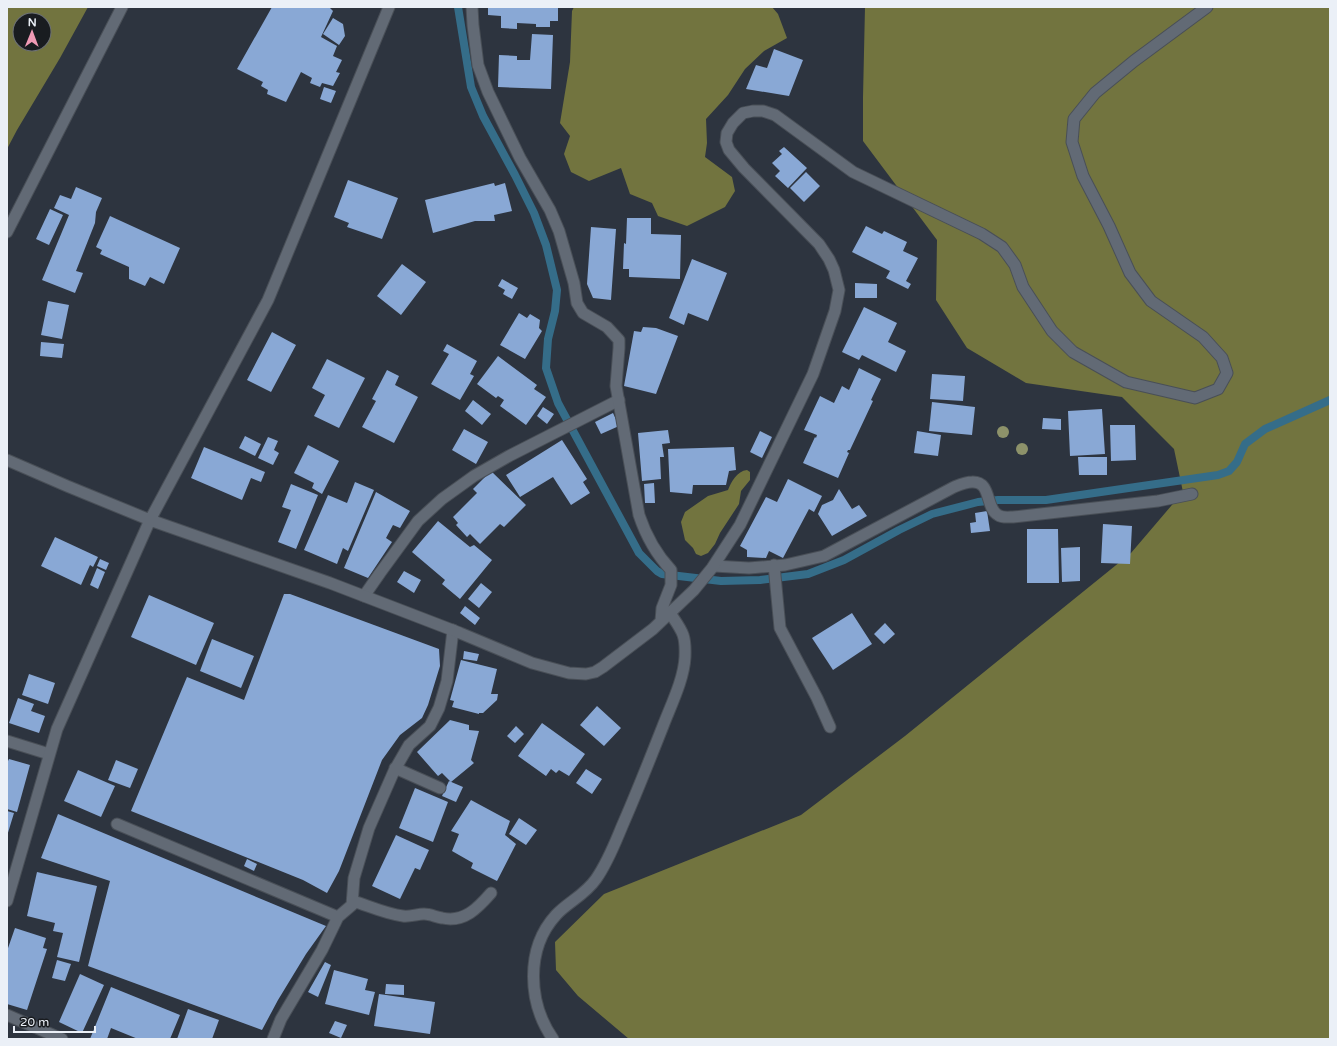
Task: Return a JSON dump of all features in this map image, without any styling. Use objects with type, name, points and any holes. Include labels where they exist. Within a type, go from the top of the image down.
[{"type":"street","points":[[7,232],[122,7]]},
{"type":"street","points":[[7,901],[57,729],[150,520],[268,300],[389,7]]},
{"type":"street","points":[[472,7],[478,65],[488,92],[520,158],[550,210],[559,231],[574,283],[577,303],[583,313],[607,327],[619,340],[620,348],[616,386],[639,515],[645,534],[663,562],[671,570],[671,585],[662,608],[661,621]]},
{"type":"street","points":[[7,460],[150,520],[364,596],[453,630],[532,663],[569,673],[586,674],[595,672],[603,668],[653,629],[694,590],[713,567],[740,525],[813,374],[836,311],[839,290],[832,264],[819,244],[744,168],[729,150],[726,142],[727,133],[733,123],[743,113],[753,111],[763,111],[775,115],[853,172],[982,234],[1002,247],[1015,265],[1023,287],[1052,331],[1073,352],[1126,382],[1195,398],[1218,389],[1227,373],[1222,358],[1203,337],[1152,301],[1130,273],[1109,226],[1083,176],[1072,142],[1074,119],[1095,93],[1134,61],[1208,7]]},
{"type":"street","points":[[364,596],[418,521],[442,499],[474,476],[509,456],[619,400]]},
{"type":"street","points":[[713,567],[775,567],[824,556],[954,487],[972,482],[979,483],[987,490],[992,511],[999,516],[1013,517],[1158,501],[1192,494]]},
{"type":"street","points":[[775,567],[780,628],[817,698],[830,727]]},
{"type":"street","points":[[553,1039],[542,1017],[535,997],[534,972],[536,955],[542,935],[556,915],[584,893],[600,873],[607,861],[648,765],[679,684],[685,659],[685,643],[683,633],[670,613]]},
{"type":"street","points":[[273,1039],[281,1019],[322,950],[338,917],[350,909],[352,905],[354,878],[368,828],[395,768],[409,745],[430,726],[440,708],[447,681],[453,630]]},
{"type":"street","points":[[7,741],[49,754]]},
{"type":"street","points":[[395,768],[440,788]]},
{"type":"street","points":[[117,824],[338,917]]},
{"type":"street","points":[[352,900],[403,916],[424,914],[443,919],[452,919],[468,915],[491,893]]},
{"type":"street","points":[[7,1015],[62,1039]]},
{"type":"green space","points":[[7,7],[88,7],[60,58],[7,149]]},
{"type":"green space","points":[[574,7],[772,7],[778,14],[787,38],[764,51],[745,69],[728,95],[706,119],[707,143],[705,157],[732,177],[735,191],[725,207],[687,226],[658,216],[652,203],[630,194],[621,168],[589,181],[571,172],[564,154],[570,136],[560,123],[570,62],[572,11]]},
{"type":"green space","points":[[865,7],[1330,7],[1330,1039],[629,1039],[578,996],[556,970],[555,942],[604,894],[801,815],[905,736],[1131,553],[1183,492],[1174,449],[1122,397],[1026,383],[967,348],[936,300],[937,240],[863,141]]},
{"type":"green space","points":[[747,470],[750,472],[750,480],[741,491],[739,504],[720,533],[715,544],[708,553],[701,556],[696,554],[693,548],[685,540],[681,522],[685,512],[708,496],[728,490],[737,475],[740,472]]},
{"type":"building","points":[[272,7],[329,7],[333,11],[321,37],[337,46],[333,56],[342,60],[336,72],[340,73],[333,86],[322,83],[320,87],[310,83],[312,78],[301,72],[286,102],[267,94],[268,90],[261,86],[263,82],[237,69]]},
{"type":"building","points":[[488,7],[558,7],[558,21],[550,21],[550,27],[536,27],[536,24],[517,23],[517,29],[501,28],[501,16],[488,15]]},
{"type":"building","points":[[333,18],[343,24],[345,36],[339,45],[323,34]]},
{"type":"building","points":[[532,34],[553,35],[551,89],[498,87],[499,55],[517,56],[517,60],[530,60]]},
{"type":"building","points":[[774,49],[803,60],[789,96],[746,89],[756,65],[767,68]]},
{"type":"building","points":[[324,87],[336,91],[331,103],[320,99]]},
{"type":"building","points":[[784,147],[807,168],[788,188],[775,176],[780,171],[772,163],[782,154],[779,151]]},
{"type":"building","points":[[806,172],[820,186],[804,202],[790,188]]},
{"type":"building","points":[[348,180],[398,198],[382,239],[347,227],[349,223],[334,217]]},
{"type":"building","points":[[494,183],[495,186],[505,183],[512,211],[494,215],[495,221],[475,221],[433,233],[425,200]]},
{"type":"building","points":[[76,187],[102,198],[96,212],[95,223],[76,271],[83,273],[75,293],[42,280],[69,215],[54,208],[60,195],[71,199]]},
{"type":"building","points":[[50,209],[63,215],[49,245],[36,239]]},
{"type":"building","points":[[110,216],[180,248],[164,284],[150,277],[145,286],[129,279],[129,267],[100,254],[102,250],[96,247]]},
{"type":"building","points":[[627,218],[651,218],[651,234],[681,235],[680,279],[629,277],[629,269],[623,269]]},
{"type":"building","points":[[866,226],[882,234],[884,231],[907,242],[903,251],[918,258],[906,281],[911,284],[908,289],[886,278],[890,271],[852,252]]},
{"type":"building","points":[[591,227],[616,229],[611,300],[593,298],[587,284]]},
{"type":"building","points":[[692,259],[727,273],[708,321],[688,313],[684,325],[669,318]]},
{"type":"building","points":[[402,264],[426,282],[401,315],[377,296]]},
{"type":"building","points":[[502,279],[518,288],[512,299],[503,294],[505,290],[498,286]]},
{"type":"building","points":[[855,283],[877,284],[877,298],[855,298]]},
{"type":"building","points":[[48,301],[69,305],[62,339],[41,335]]},
{"type":"building","points":[[864,307],[897,323],[888,342],[906,351],[896,372],[862,355],[859,360],[842,352]]},
{"type":"building","points":[[519,313],[527,318],[530,314],[540,320],[539,328],[542,331],[525,359],[500,345]]},
{"type":"building","points":[[643,327],[656,328],[678,336],[656,394],[624,386],[634,331],[641,332]]},
{"type":"building","points":[[272,332],[296,345],[271,392],[247,380]]},
{"type":"building","points":[[41,342],[64,344],[62,358],[40,356]]},
{"type":"building","points":[[447,344],[477,361],[470,374],[474,376],[460,400],[431,384],[449,354],[443,351]]},
{"type":"building","points":[[498,356],[537,385],[534,389],[546,397],[526,425],[500,406],[504,400],[498,396],[496,398],[477,384]]},
{"type":"building","points":[[327,359],[365,378],[339,428],[314,416],[325,395],[312,388]]},
{"type":"building","points":[[859,368],[881,379],[871,400],[873,401],[850,450],[847,452],[849,453],[838,478],[803,463],[817,435],[804,430],[820,396],[834,403],[842,386],[849,390]]},
{"type":"building","points":[[387,370],[399,376],[395,385],[418,397],[394,443],[362,427],[376,401],[372,399]]},
{"type":"building","points":[[932,374],[965,376],[963,401],[930,399]]},
{"type":"building","points":[[473,400],[491,414],[482,425],[465,411]]},
{"type":"building","points":[[932,402],[975,407],[972,435],[929,431]]},
{"type":"building","points":[[543,407],[554,414],[547,424],[537,416]]},
{"type":"building","points":[[1102,409],[1105,454],[1070,456],[1068,411]]},
{"type":"building","points":[[613,413],[619,426],[601,434],[595,422]]},
{"type":"building","points":[[1043,418],[1061,419],[1061,430],[1042,429]]},
{"type":"building","points":[[1110,425],[1135,425],[1136,460],[1111,461]]},
{"type":"building","points":[[464,429],[488,442],[476,464],[452,450]]},
{"type":"building","points":[[668,430],[670,443],[662,444],[664,457],[660,457],[661,479],[642,481],[638,433]]},
{"type":"building","points":[[760,431],[772,437],[762,458],[750,452]]},
{"type":"building","points":[[917,431],[941,435],[938,456],[914,453]]},
{"type":"building","points":[[245,436],[261,444],[255,456],[239,448]]},
{"type":"building","points":[[268,437],[278,441],[274,450],[279,453],[273,465],[258,458]]},
{"type":"building","points":[[562,440],[587,479],[583,482],[590,493],[571,505],[553,477],[520,497],[506,475]]},
{"type":"building","points":[[308,445],[339,461],[322,494],[312,488],[314,483],[294,473]]},
{"type":"building","points":[[204,447],[265,472],[261,482],[251,478],[242,500],[191,478]]},
{"type":"building","points":[[734,447],[736,470],[729,471],[726,485],[693,485],[692,494],[670,492],[668,449]]},
{"type":"building","points":[[1078,457],[1107,457],[1107,475],[1079,475]]},
{"type":"building","points":[[491,471],[526,505],[504,527],[500,524],[480,544],[470,534],[467,537],[456,525],[458,523],[453,517],[477,493],[473,489]]},
{"type":"building","points":[[788,479],[822,496],[814,512],[809,509],[783,558],[769,551],[766,558],[747,557],[747,550],[740,546],[766,497],[777,502]]},
{"type":"building","points":[[355,482],[374,490],[348,551],[343,548],[337,564],[304,550],[328,495],[347,503]]},
{"type":"building","points":[[654,483],[655,503],[645,503],[644,484]]},
{"type":"building","points":[[291,484],[318,495],[296,549],[278,542],[291,510],[282,507]]},
{"type":"building","points":[[839,489],[852,509],[859,505],[867,516],[832,536],[818,514],[822,505],[833,500]]},
{"type":"building","points":[[376,492],[410,511],[400,528],[393,525],[386,538],[392,542],[368,578],[344,568]]},
{"type":"building","points":[[987,511],[990,531],[971,533],[970,523],[976,522],[975,513]]},
{"type":"building","points":[[438,521],[470,547],[474,545],[492,560],[460,599],[442,584],[445,580],[412,552]]},
{"type":"building","points":[[1103,524],[1132,526],[1130,564],[1101,563]]},
{"type":"building","points":[[1027,529],[1058,529],[1059,583],[1027,583]]},
{"type":"building","points":[[55,537],[98,557],[93,567],[90,565],[81,585],[41,566]]},
{"type":"building","points":[[1080,547],[1080,581],[1062,582],[1061,548]]},
{"type":"building","points":[[100,559],[109,563],[106,570],[97,566]]},
{"type":"building","points":[[97,568],[105,572],[98,589],[90,585]]},
{"type":"building","points":[[404,571],[421,580],[414,593],[397,582]]},
{"type":"building","points":[[481,583],[492,592],[479,608],[468,599]]},
{"type":"building","points":[[284,594],[290,594],[439,649],[440,666],[428,705],[422,718],[400,735],[382,760],[339,871],[327,893],[303,880],[131,811],[187,677],[244,700]]},
{"type":"building","points":[[149,595],[214,623],[196,665],[131,637]]},
{"type":"building","points":[[465,606],[480,618],[475,625],[460,613]]},
{"type":"building","points":[[852,613],[872,644],[833,670],[812,638]]},
{"type":"building","points":[[885,623],[895,634],[884,644],[874,634]]},
{"type":"building","points":[[212,639],[254,656],[241,688],[200,671]]},
{"type":"building","points":[[464,651],[479,654],[477,661],[463,659]]},
{"type":"building","points":[[461,660],[497,669],[491,694],[498,694],[497,700],[483,713],[479,714],[452,707],[454,701],[450,700]]},
{"type":"building","points":[[29,674],[55,683],[48,704],[22,695]]},
{"type":"building","points":[[18,698],[34,704],[31,711],[45,716],[39,733],[9,723]]},
{"type":"building","points":[[597,706],[621,728],[604,746],[580,725]]},
{"type":"building","points":[[450,720],[469,725],[469,730],[479,731],[471,760],[474,763],[451,782],[442,773],[438,776],[417,752]]},
{"type":"building","points":[[542,723],[585,754],[569,776],[559,770],[556,773],[551,769],[546,776],[518,756]]},
{"type":"building","points":[[516,726],[524,734],[515,743],[507,736]]},
{"type":"building","points":[[9,759],[30,765],[17,812],[7,809],[7,763]]},
{"type":"building","points":[[116,760],[138,769],[130,788],[108,780]]},
{"type":"building","points":[[586,769],[602,779],[592,794],[576,783]]},
{"type":"building","points":[[78,770],[115,786],[101,817],[64,801]]},
{"type":"building","points":[[449,781],[463,787],[456,802],[442,796]]},
{"type":"building","points":[[415,788],[448,802],[433,842],[399,828]]},
{"type":"building","points":[[471,800],[510,821],[505,835],[516,844],[497,881],[471,868],[473,863],[452,851],[459,834],[451,831]]},
{"type":"building","points":[[7,811],[14,813],[7,836]]},
{"type":"building","points":[[58,814],[326,926],[306,954],[262,1030],[88,966],[110,881],[41,858]]},
{"type":"building","points":[[519,818],[537,830],[526,845],[509,834]]},
{"type":"building","points":[[396,835],[429,850],[420,870],[415,868],[400,899],[372,886]]},
{"type":"building","points":[[247,859],[257,864],[254,871],[244,866]]},
{"type":"building","points":[[37,872],[97,886],[79,962],[57,957],[63,933],[53,931],[55,923],[27,916]]},
{"type":"building","points":[[15,928],[46,938],[43,948],[47,949],[27,1010],[7,1004],[7,951]]},
{"type":"building","points":[[57,960],[71,964],[65,981],[52,978]]},
{"type":"building","points":[[325,962],[331,965],[318,997],[308,992]]},
{"type":"building","points":[[334,970],[368,979],[365,990],[375,992],[369,1015],[325,1004]]},
{"type":"building","points":[[80,974],[104,985],[82,1033],[59,1022]]},
{"type":"building","points":[[386,984],[404,985],[404,995],[385,994]]},
{"type":"building","points":[[111,987],[180,1015],[170,1039],[138,1039],[111,1028],[107,1039],[90,1039]]},
{"type":"building","points":[[379,994],[435,1002],[430,1034],[374,1026]]},
{"type":"building","points":[[188,1009],[219,1020],[212,1039],[177,1039]]},
{"type":"building","points":[[335,1021],[347,1025],[341,1038],[329,1033]]},
{"type":"waterway","points":[[458,7],[471,87],[483,116],[534,213],[546,245],[557,290],[555,311],[548,339],[546,368],[558,403],[639,553],[662,574],[721,581],[760,580],[808,574],[844,560],[932,514],[978,502],[998,500],[1046,500],[1218,475],[1229,471],[1237,462],[1245,444],[1265,429],[1330,400]]}]
